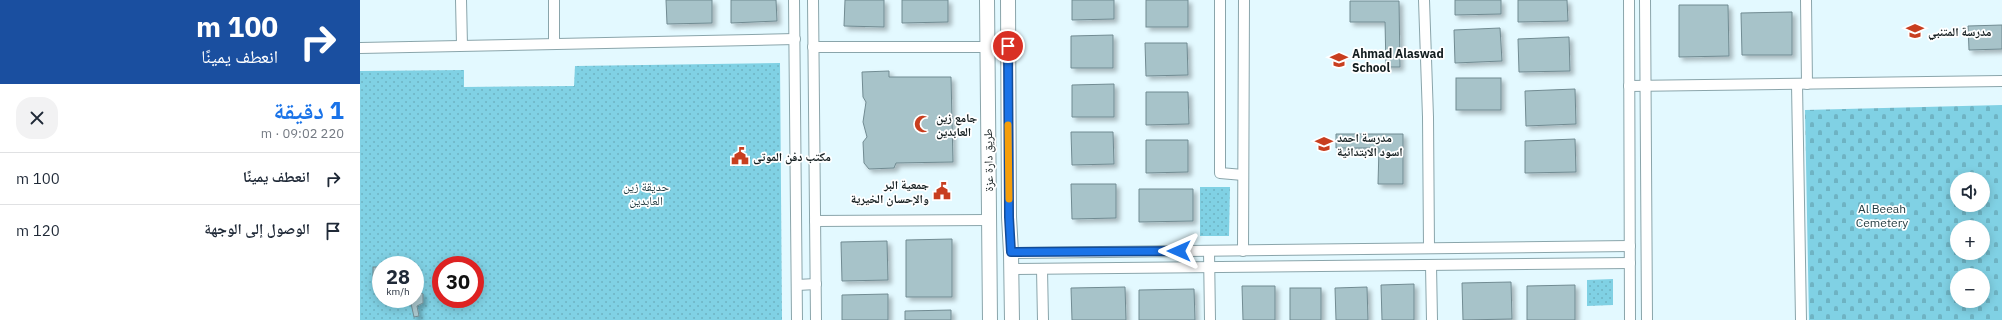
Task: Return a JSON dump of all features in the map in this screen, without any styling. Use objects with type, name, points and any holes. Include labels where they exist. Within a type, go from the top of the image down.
[{"type":"main road","name":"طريق دارة عزة","points":[[987,0],[990,320]]},
{"type":"main road","points":[[1008,0],[1009,217],[1012,320]]},
{"type":"street","points":[[461,0],[462,45]]},
{"type":"street","points":[[554,0],[554,44]]},
{"type":"street","points":[[794,0],[797,320]]},
{"type":"street","points":[[813,0],[816,320]]},
{"type":"street","points":[[1220,0],[1220,173],[1243,175]]},
{"type":"street","points":[[1243,251],[1244,0]]},
{"type":"street","points":[[1424,0],[1428,117],[1429,248]]},
{"type":"street","points":[[1629,0],[1630,320]]},
{"type":"street","points":[[1645,0],[1647,320]]},
{"type":"street","points":[[1801,320],[1802,84],[1806,0]]},
{"type":"street","points":[[360,48],[795,40]]},
{"type":"street","points":[[813,47],[987,47]]},
{"type":"street","points":[[1629,86],[2002,81]]},
{"type":"street","points":[[796,127],[814,126]]},
{"type":"street","points":[[815,221],[989,220]]},
{"type":"street","points":[[1011,252],[1243,251],[1630,246]]},
{"type":"street","points":[[1209,251],[1210,320]]},
{"type":"street","points":[[1011,269],[1630,263]]},
{"type":"street","points":[[1431,265],[1432,320]]},
{"type":"street","points":[[1042,269],[1043,320]]},
{"type":"street","points":[[797,285],[816,284]]},
{"type":"green space","name":"حديقة زين العابدين","points":[[780,63],[782,320],[360,320],[360,71],[464,70],[464,87],[574,86],[575,66]]},
{"type":"green space","name":"Al Beeah Cemetery","points":[[2002,105],[2002,320],[1809,320],[1805,110]]},
{"type":"green space","points":[[1200,187],[1230,187],[1229,236],[1200,236]]},
{"type":"green space","points":[[1613,279],[1613,305],[1587,306],[1587,280]]},
{"type":"building","points":[[666,0],[712,0],[712,23],[667,24]]},
{"type":"building","points":[[731,0],[776,0],[777,21],[731,23]]},
{"type":"building","points":[[845,0],[884,0],[884,27],[844,26]]},
{"type":"building","points":[[902,0],[948,0],[948,22],[902,23]]},
{"type":"building","points":[[1072,0],[1114,0],[1114,19],[1072,20]]},
{"type":"building","points":[[1146,0],[1188,0],[1188,27],[1146,27]]},
{"type":"building","points":[[1455,0],[1501,0],[1501,14],[1455,15]]},
{"type":"building","points":[[1518,0],[1567,0],[1568,21],[1518,22]]},
{"type":"building","points":[[1350,1],[1399,1],[1400,67],[1386,67],[1385,22],[1350,22]]},
{"type":"building","points":[[1679,5],[1728,5],[1729,56],[1679,57]]},
{"type":"building","points":[[1792,12],[1792,55],[1742,55],[1741,13]]},
{"type":"building","points":[[2002,25],[2002,49],[1969,50],[1968,26]]},
{"type":"building","points":[[1500,28],[1502,61],[1455,63],[1454,30]]},
{"type":"building","points":[[1113,35],[1113,68],[1071,68],[1071,36]]},
{"type":"building","points":[[1569,37],[1570,71],[1519,72],[1518,39]]},
{"type":"building","points":[[1145,43],[1187,43],[1188,75],[1146,76]]},
{"type":"building","points":[[889,71],[889,77],[951,77],[953,162],[896,163],[894,168],[869,169],[864,163],[863,142],[867,137],[863,122],[866,102],[863,97],[862,72]]},
{"type":"building","points":[[1456,78],[1501,78],[1501,110],[1456,110]]},
{"type":"building","points":[[1114,84],[1114,117],[1072,117],[1072,85]]},
{"type":"building","points":[[1575,89],[1576,124],[1526,126],[1525,91]]},
{"type":"building","points":[[1146,92],[1188,92],[1189,124],[1146,125]]},
{"type":"building","points":[[1071,132],[1113,132],[1114,164],[1072,165]]},
{"type":"building","points":[[1336,134],[1403,134],[1403,184],[1378,184],[1379,148],[1336,148]]},
{"type":"building","points":[[1575,139],[1576,172],[1525,173],[1525,141]]},
{"type":"building","points":[[1146,140],[1188,140],[1188,172],[1146,173]]},
{"type":"building","points":[[1071,184],[1116,184],[1116,218],[1072,219]]},
{"type":"building","points":[[1139,189],[1193,189],[1193,221],[1139,222]]},
{"type":"building","points":[[952,239],[952,297],[906,297],[906,240]]},
{"type":"building","points":[[887,241],[888,280],[842,281],[841,242]]},
{"type":"building","points":[[1511,282],[1512,319],[1463,320],[1462,283]]},
{"type":"building","points":[[1414,284],[1414,320],[1382,320],[1381,285]]},
{"type":"building","points":[[1575,285],[1575,320],[1527,320],[1527,286]]},
{"type":"building","points":[[1242,286],[1275,286],[1275,320],[1243,320]]},
{"type":"building","points":[[1125,287],[1126,320],[1072,320],[1071,288]]},
{"type":"building","points":[[1367,287],[1368,320],[1336,320],[1335,288]]},
{"type":"building","points":[[1290,288],[1321,288],[1321,320],[1290,320]]},
{"type":"building","points":[[1194,289],[1195,320],[1139,320],[1139,290]]},
{"type":"building","points":[[888,294],[888,320],[842,320],[842,295]]},
{"type":"building","points":[[412,308],[417,308],[419,316],[414,317]]},
{"type":"building","points":[[951,310],[951,320],[905,320],[905,311]]},
{"type":"slow traffic","points":[[1008,125],[1009,199]]},
{"type":"place","name":"مدرسة المتنبي","points":[[1915,31]]},
{"type":"place","name":"Ahmad Alaswad School","points":[[1339,60]]},
{"type":"place","name":"جامع زين العابدين","points":[[923,124]]},
{"type":"place","name":"مدرسة احمد اسود الابتدائية","points":[[1324,144]]},
{"type":"place","name":"مكتب دفن الموتى","points":[[740,156]]},
{"type":"place","name":"جمعية البر والإحسان الخيرية","points":[[942,191]]},
{"type":"route","points":[[1008,46],[1009,217],[1011,252],[1179,251]]}]
